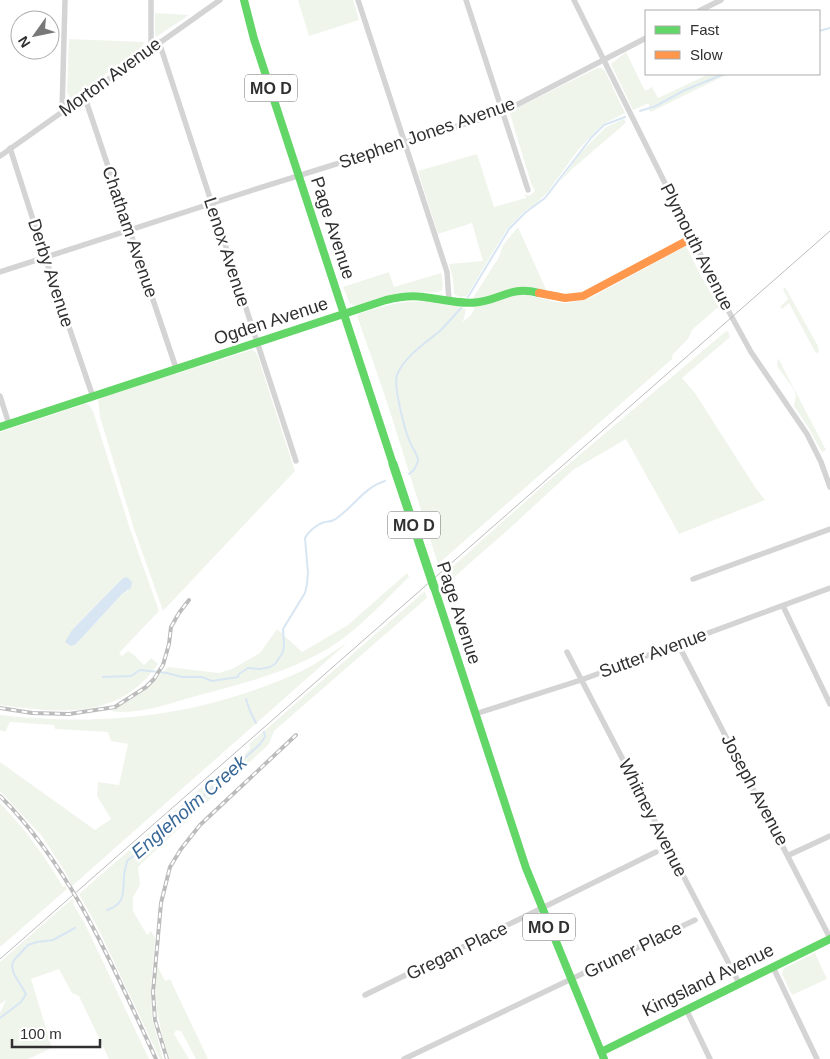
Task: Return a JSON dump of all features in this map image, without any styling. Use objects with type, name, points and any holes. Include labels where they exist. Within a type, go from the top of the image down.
[{"type":"main road","name":"Page Avenue","points":[[244,0],[254,39],[519,848],[542,909],[603,1055]]},
{"type":"main road","name":"Ogden Avenue","points":[[5,426],[378,302],[411,296],[475,303],[518,290],[572,299],[595,291],[692,238]]},
{"type":"main road","name":"Kingsland Avenue","points":[[603,1055],[686,1008],[830,938]]},
{"type":"street","points":[[62,112],[65,0]]},
{"type":"street","points":[[151,0],[151,48]]},
{"type":"street","name":"Morton Avenue","points":[[0,156],[220,0]]},
{"type":"street","points":[[358,0],[447,272],[449,300]]},
{"type":"street","points":[[466,0],[528,190]]},
{"type":"street","name":"Plymouth Avenue","points":[[574,0],[741,334],[807,434],[828,477],[830,487]]},
{"type":"street","points":[[701,10],[722,0]]},
{"type":"street","name":"Stephen Jones Avenue","points":[[0,272],[502,112],[645,38]]},
{"type":"street","name":"Lenox Avenue","points":[[159,42],[296,461]]},
{"type":"street","name":"Chatham Avenue","points":[[84,95],[176,368]]},
{"type":"street","name":"Derby Avenue","points":[[10,148],[93,397]]},
{"type":"street","points":[[0,396],[5,426]]},
{"type":"street","points":[[693,579],[830,529]]},
{"type":"street","name":"Sutter Avenue","points":[[475,714],[581,680],[830,588]]},
{"type":"street","points":[[783,606],[830,704]]},
{"type":"street","name":"Joseph Avenue","points":[[678,644],[789,855],[830,938]]},
{"type":"street","name":"Whitney Avenue","points":[[567,652],[740,983]]},
{"type":"street","points":[[789,855],[830,836]]},
{"type":"street","name":"Gregan Place","points":[[365,995],[656,852]]},
{"type":"street","name":"Gruner Place","points":[[571,980],[695,920]]},
{"type":"street","points":[[773,967],[817,1059]]},
{"type":"street","points":[[404,1059],[571,980]]},
{"type":"street","points":[[686,1008],[710,1059]]},
{"type":"shaded area","points":[[298,0],[353,0],[359,20],[309,36]]},
{"type":"shaded area","points":[[155,13],[189,15],[156,37]]},
{"type":"shaded area","points":[[69,39],[144,42],[142,48],[70,98],[67,92]]},
{"type":"shaded area","points":[[626,52],[645,91],[652,87],[658,98],[707,75],[726,75],[651,112],[649,110],[649,103],[633,110],[611,64]]},
{"type":"shaded area","points":[[597,68],[605,71],[625,113],[600,127],[578,150],[547,193],[507,229],[466,297],[463,296],[462,298],[454,294],[449,264],[483,261],[472,223],[438,234],[418,171],[477,154],[494,207],[526,198],[525,194],[529,196],[535,191],[510,114],[513,110]]},
{"type":"shaded area","points":[[624,119],[626,122],[620,128],[572,169],[559,183],[581,152],[606,127]]},
{"type":"shaded area","points":[[518,227],[548,294],[537,289],[477,299],[473,298],[499,257],[503,245]]},
{"type":"shaded area","points":[[686,246],[721,310],[717,308],[692,330],[688,339],[673,354],[672,359],[438,564],[385,396],[357,316],[358,314],[385,306],[418,301],[458,305],[457,307],[466,309],[463,322],[471,315],[475,307],[516,295],[524,294],[564,303],[575,302],[592,297]]},
{"type":"shaded area","points":[[389,272],[394,287],[441,273],[442,290],[432,293],[400,293],[356,306],[350,304],[343,287]]},
{"type":"shaded area","points":[[785,287],[818,346],[819,352],[816,353],[814,350],[789,303],[782,309],[780,307],[788,299],[783,289]]},
{"type":"shaded area","points":[[728,331],[730,337],[682,378],[695,393],[765,500],[679,534],[626,439],[573,470],[445,585],[442,576],[545,484]]},
{"type":"shaded area","points":[[251,350],[257,354],[295,471],[163,611],[134,529],[100,417],[98,400]]},
{"type":"shaded area","points":[[778,358],[826,450],[822,452],[794,406],[796,395],[777,366]]},
{"type":"shaded area","points":[[85,404],[88,404],[93,411],[130,529],[159,611],[119,653],[122,656],[128,651],[144,665],[151,658],[158,664],[142,682],[125,696],[106,704],[66,711],[0,705],[0,432]],"holes":[[[127,577],[128,591],[122,594],[76,644],[72,630],[123,578]]]},
{"type":"shaded area","points":[[407,573],[409,577],[357,627],[338,642],[303,661],[266,676],[161,706],[131,712],[111,711],[141,692],[168,667],[219,673],[232,669],[260,653],[277,629],[302,652],[348,625]]},
{"type":"shaded area","points":[[425,591],[427,598],[274,731],[269,744],[138,867],[140,885],[133,897],[133,911],[147,935],[151,931],[155,938],[151,987],[152,1018],[163,1059],[160,1059],[99,930],[79,894],[225,767],[228,769],[250,749],[249,744]]},
{"type":"shaded area","points":[[347,643],[72,886],[66,873],[42,836],[0,791],[0,762],[95,830],[111,819],[97,796],[98,782],[119,785],[128,744],[111,741],[108,732],[55,729],[54,725],[10,722],[5,732],[0,730],[0,715],[79,720],[117,718],[191,708],[228,699],[302,671]]},
{"type":"shaded area","points":[[0,803],[26,833],[63,887],[65,886],[67,889],[0,947]]},
{"type":"shaded area","points":[[72,899],[149,1059],[109,1059],[79,996],[72,993],[59,969],[31,979],[52,1048],[28,1059],[0,1059],[0,1013],[6,1000],[0,1004],[0,962]]},
{"type":"shaded area","points":[[815,953],[827,979],[792,995],[782,974],[784,968]]},
{"type":"shaded area","points":[[157,965],[165,981],[170,979],[208,1059],[196,1059],[181,1031],[176,1030],[174,1034],[189,1059],[169,1059],[157,1013],[155,990]]},
{"type":"water","points":[[127,577],[132,582],[131,588],[122,594],[76,644],[71,646],[65,642],[72,630],[123,578]]},
{"type":"waterway","name":"Engleholm Creek","points":[[820,31],[830,28]]},
{"type":"waterway","name":"Engleholm Creek","points":[[640,111],[656,106],[685,90],[722,75]]},
{"type":"waterway","name":"Engleholm Creek","points":[[468,297],[509,229],[526,212],[545,198],[591,138],[604,125],[625,117]]},
{"type":"waterway","name":"Engleholm Creek","points":[[409,474],[414,470],[418,460],[403,419],[398,398],[397,375],[410,356],[440,331],[461,308]]},
{"type":"waterway","name":"Engleholm Creek","points":[[103,677],[131,676],[140,670],[182,677],[202,677],[212,681],[238,677],[239,674],[248,668],[260,669],[275,664],[283,652],[283,629],[305,593],[308,573],[306,536],[317,525],[334,520],[364,493],[385,481]]},
{"type":"waterway","name":"Engleholm Creek","points":[[246,699],[256,723]]},
{"type":"waterway","name":"Engleholm Creek","points":[[107,910],[117,905],[122,898],[127,861],[150,843],[161,829],[184,817],[195,804],[260,744],[265,737],[264,732]]},
{"type":"waterway","name":"Engleholm Creek","points":[[0,1018],[21,1002],[26,994],[14,974],[12,966],[14,960],[28,945],[53,940],[75,928]]},
{"type":"tram line","points":[[0,959],[830,231]]},
{"type":"railway","points":[[0,708],[32,713],[69,714],[115,707],[146,687],[154,679],[163,665],[169,644],[171,627],[189,600]]},
{"type":"railway","points":[[167,1059],[155,1020],[153,992],[161,903],[170,867],[181,849],[200,825],[296,735]]},
{"type":"railway","points":[[0,796],[26,824],[70,887],[107,955],[156,1059]]},
{"type":"traffic: fast","points":[[244,0],[254,39],[393,464]]},
{"type":"traffic: fast","points":[[0,427],[386,300],[414,296],[472,303],[514,292],[529,291],[539,293]]},
{"type":"traffic: fast","points":[[393,464],[434,587]]},
{"type":"traffic: fast","points":[[434,587],[526,868],[604,1059]]},
{"type":"traffic: fast","points":[[601,1052],[830,939]]},
{"type":"traffic: slow","points":[[539,293],[565,298],[583,296],[692,238]]}]
